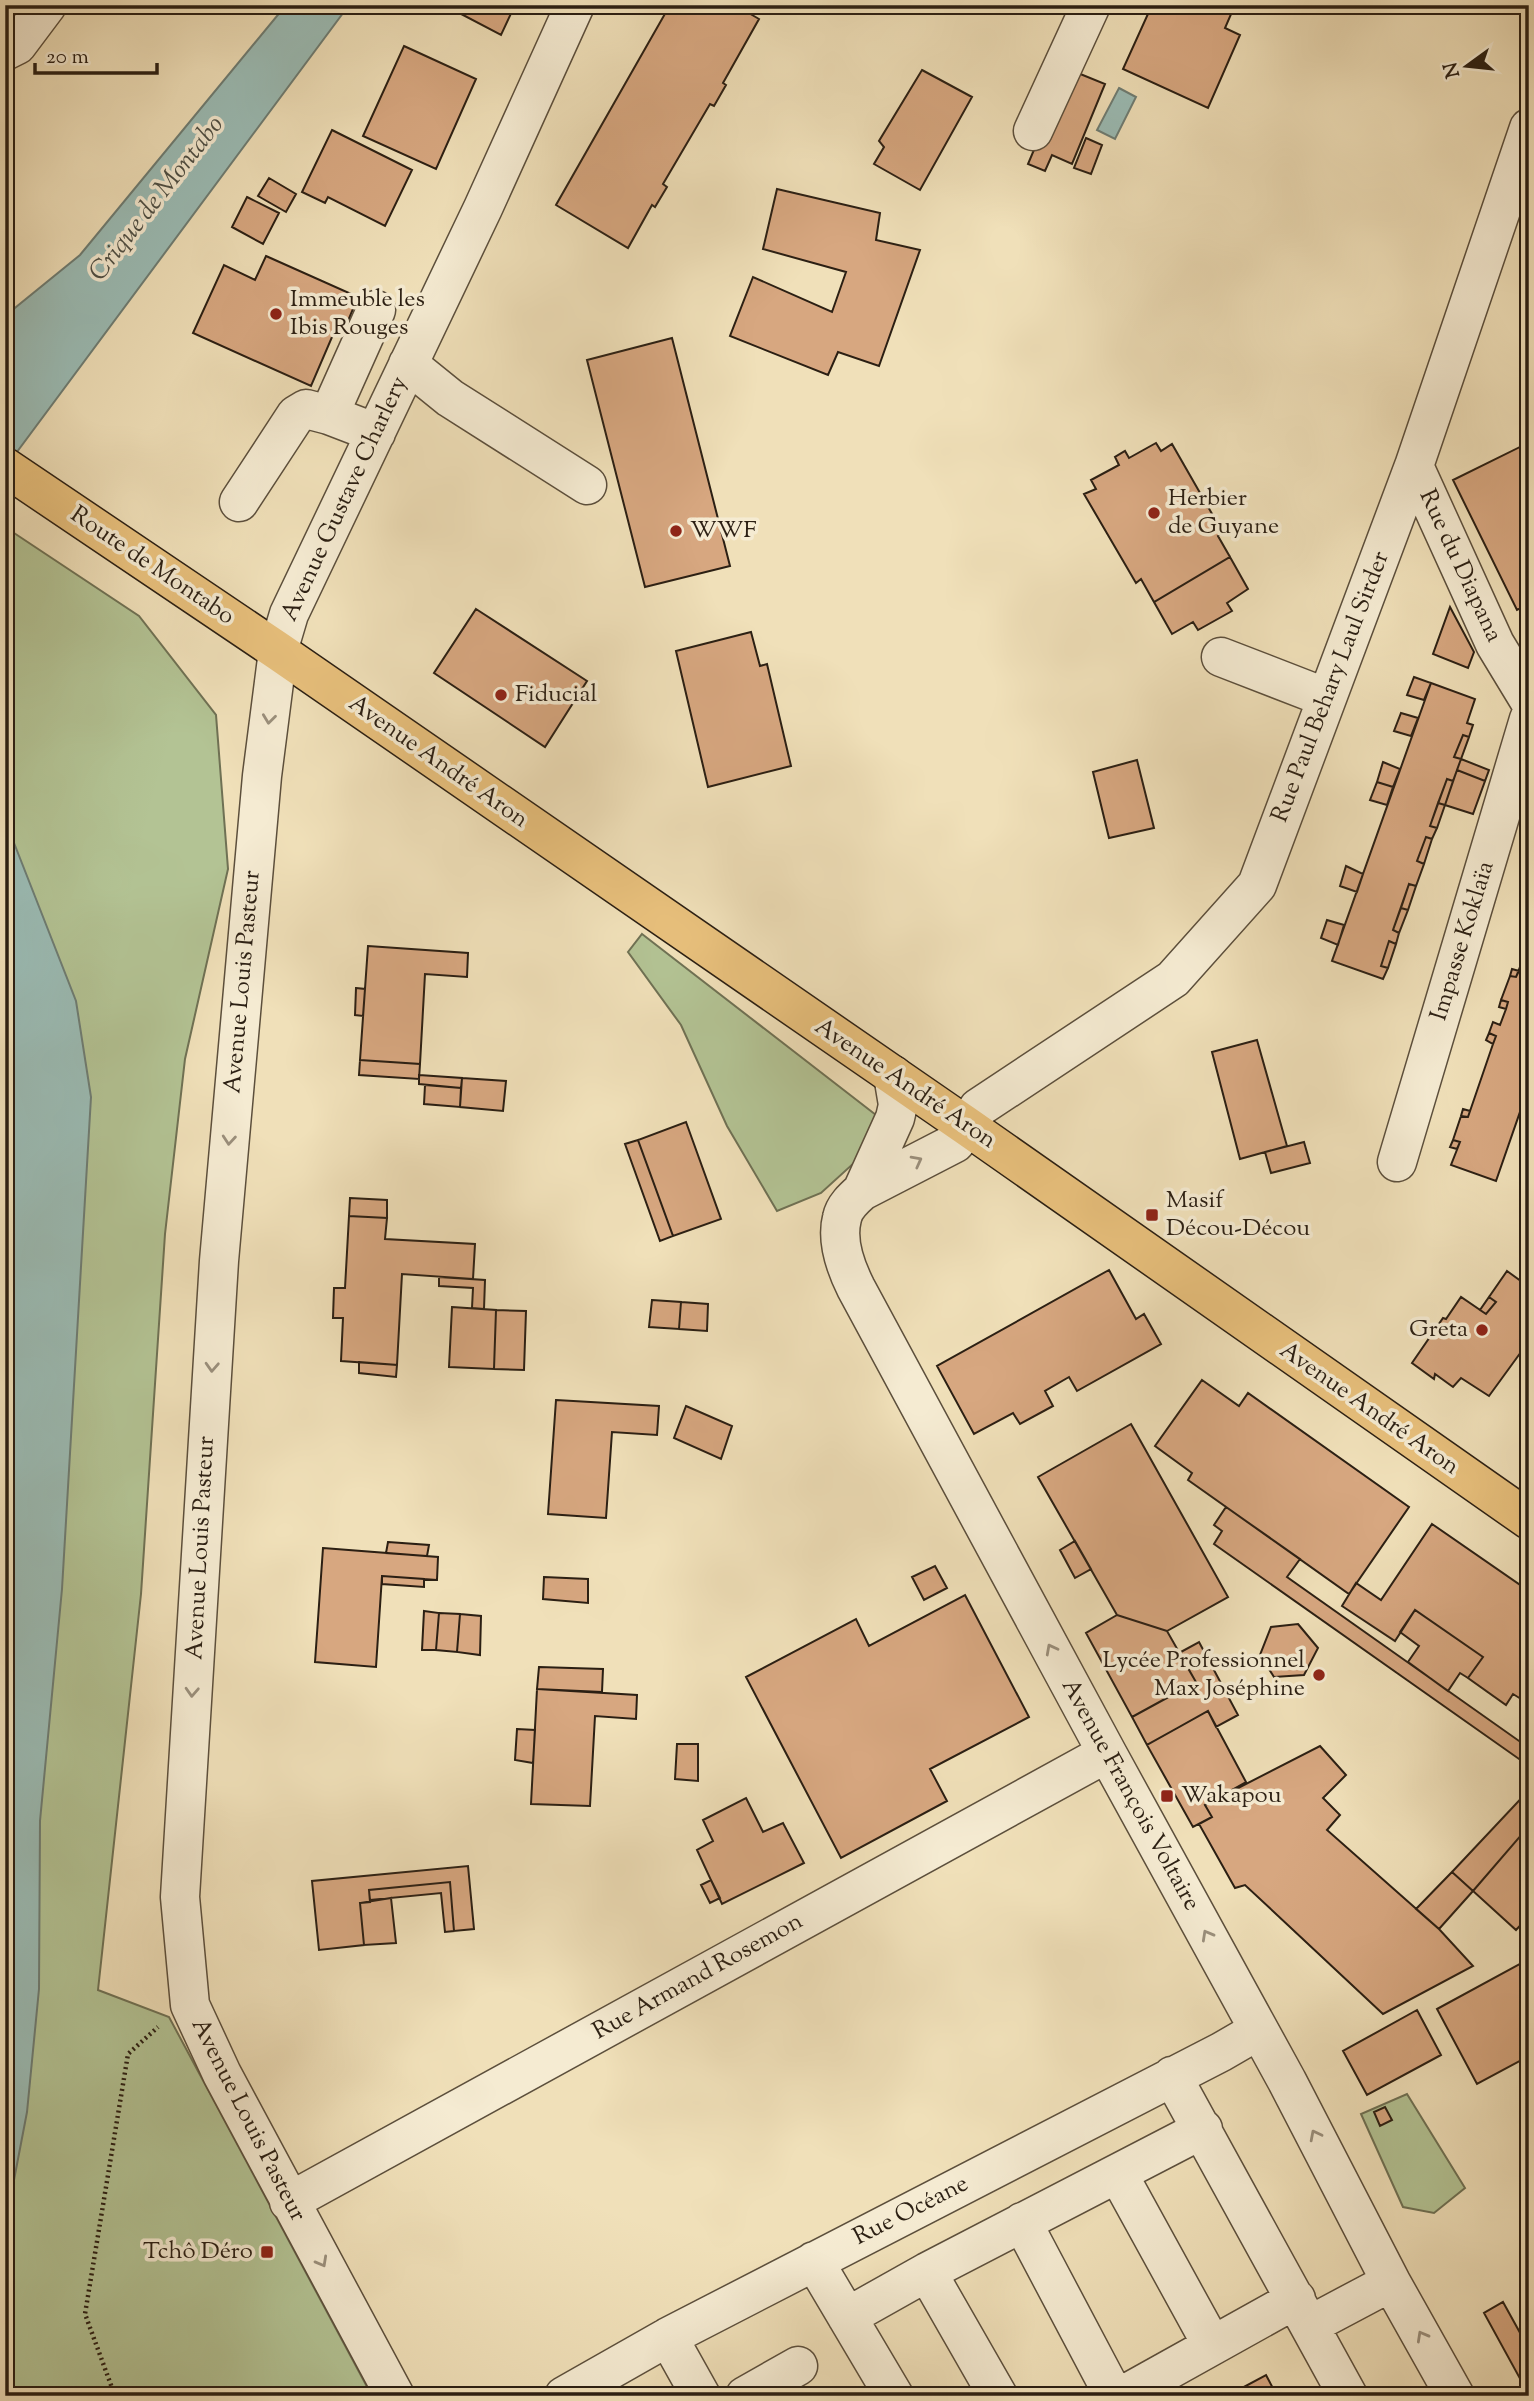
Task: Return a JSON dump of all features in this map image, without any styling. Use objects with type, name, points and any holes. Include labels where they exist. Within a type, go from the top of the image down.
[{"type":"main road","name":"Route de Montabo","points":[[15,474],[278,651]]},
{"type":"main road","name":"Avenue André Aron","points":[[278,651],[968,1127],[1529,1521]]},
{"type":"street","points":[[5,51],[18,45],[47,5]]},
{"type":"street","name":"Avenue Gustave Charlery","points":[[278,651],[289,614],[575,5]]},
{"type":"street","points":[[1033,131],[1091,5]]},
{"type":"street","name":"Rue Paul Behary Laul Sirder","points":[[968,1127],[978,1108],[1173,979],[1257,885],[1415,466],[1529,128]]},
{"type":"street","points":[[329,415],[376,310]]},
{"type":"street","points":[[408,364],[450,398],[587,485]]},
{"type":"street","points":[[239,502],[296,415],[306,409],[376,433]]},
{"type":"street","name":"Rue du Diapana","points":[[1415,466],[1495,644],[1529,700]]},
{"type":"street","name":"Avenue Louis Pasteur","points":[[278,651],[262,776],[219,1261],[180,1897],[190,2005],[222,2074],[289,2202],[395,2396]]},
{"type":"street","points":[[1221,657],[1327,698]]},
{"type":"street","name":"Impasse Koklaïa","points":[[1397,1163],[1529,719]]},
{"type":"street","name":"Avenue François Voltaire","points":[[862,1191],[895,1118],[898,1105],[893,1075]]},
{"type":"street","name":"Avenue François Voltaire","points":[[968,1127],[955,1143],[862,1191],[850,1202],[842,1216],[843,1256],[850,1276],[1259,2030],[1391,2282],[1455,2396]]},
{"type":"street","name":"Rue Armand Rosemon","points":[[289,2202],[1107,1753]]},
{"type":"street","name":"Rue Océane","points":[[564,2396],[667,2337],[1259,2030]]},
{"type":"street","points":[[1172,2076],[1348,2396]]},
{"type":"street","points":[[847,2317],[927,2272],[1203,2129]]},
{"type":"street","points":[[1118,2174],[1212,2345]]},
{"type":"street","points":[[1022,2222],[1114,2396]]},
{"type":"street","points":[[814,2261],[894,2396]]},
{"type":"street","points":[[927,2272],[998,2396]]},
{"type":"street","points":[[1122,2396],[1212,2345],[1391,2282]]},
{"type":"street","points":[[667,2337],[701,2396]]},
{"type":"street","points":[[746,2396],[798,2366]]},
{"type":"path","points":[[115,2396],[85,2314],[128,2054],[169,2017],[190,2005]]},
{"type":"green space","points":[[5,527],[139,616],[216,715],[228,869],[185,1059],[165,1234],[141,1594],[98,1990],[169,2017],[372,2396],[5,2396]]},
{"type":"green space","points":[[642,934],[876,1115],[854,1163],[821,1193],[777,1211],[727,1126],[681,1025],[628,952]]},
{"type":"green space","points":[[1407,2094],[1465,2188],[1434,2213],[1403,2207],[1361,2114]]},
{"type":"water","name":"Crique de Montabo","points":[[286,5],[349,5],[5,468],[5,316],[80,255]]},
{"type":"water","points":[[1119,88],[1136,97],[1115,139],[1097,130]]},
{"type":"water","points":[[5,820],[76,1001],[91,1097],[62,1589],[40,1821],[39,1989],[27,2112],[5,2227]]},
{"type":"building","points":[[444,5],[515,5],[501,35]]},
{"type":"building","points":[[670,5],[735,5],[759,19],[723,83],[726,85],[714,106],[710,104],[663,184],[667,187],[655,207],[652,205],[628,248],[556,205]]},
{"type":"building","points":[[1152,5],[1235,5],[1225,28],[1240,35],[1208,108],[1123,69]]},
{"type":"building","points":[[404,46],[476,79],[436,169],[363,136]]},
{"type":"building","points":[[1068,69],[1105,84],[1072,164],[1052,155],[1045,171],[1028,164]]},
{"type":"building","points":[[922,70],[972,97],[920,190],[874,164],[884,147],[879,141]]},
{"type":"building","points":[[332,130],[412,170],[385,226],[328,197],[325,203],[302,192]]},
{"type":"building","points":[[1086,138],[1102,145],[1091,174],[1074,168]]},
{"type":"building","points":[[269,178],[296,194],[286,212],[258,196]]},
{"type":"building","points":[[777,189],[880,213],[876,240],[920,250],[879,366],[838,352],[828,375],[730,336],[753,277],[832,312],[846,272],[763,249]]},
{"type":"building","points":[[247,197],[279,213],[263,244],[232,227]]},
{"type":"building","name":"Immeuble les Ibis Rouges","points":[[266,256],[358,297],[343,333],[335,330],[311,386],[193,333],[224,265],[255,280]]},
{"type":"building","points":[[672,338],[730,566],[645,587],[587,360]]},
{"type":"building","name":"Herbier de Guyane","points":[[1156,443],[1161,451],[1172,444],[1223,533],[1218,536],[1230,557],[1154,602],[1141,579],[1136,583],[1084,494],[1096,489],[1091,480],[1119,465],[1115,457],[1125,451],[1129,458]]},
{"type":"building","points":[[1526,444],[1529,449],[1529,604],[1517,610],[1453,480]]},
{"type":"building","points":[[1230,557],[1248,589],[1227,603],[1232,611],[1198,630],[1193,622],[1172,634],[1154,602]]},
{"type":"building","points":[[1450,607],[1474,652],[1468,668],[1433,654]]},
{"type":"building","points":[[476,609],[587,681],[545,747],[434,673]]},
{"type":"building","points":[[751,632],[760,666],[767,664],[791,766],[708,787],[676,651]]},
{"type":"building","points":[[1414,677],[1431,683],[1424,700],[1407,695]]},
{"type":"building","points":[[1431,683],[1475,699],[1467,723],[1473,725],[1469,737],[1463,735],[1454,757],[1461,759],[1453,781],[1447,779],[1430,826],[1437,828],[1432,839],[1426,837],[1417,861],[1424,864],[1416,886],[1409,884],[1393,930],[1399,933],[1396,944],[1389,941],[1381,966],[1388,968],[1383,979],[1332,961]]},
{"type":"building","points":[[1401,713],[1418,718],[1411,736],[1394,731]]},
{"type":"building","points":[[1463,735],[1469,737],[1461,759],[1454,757]]},
{"type":"building","points":[[1461,759],[1489,770],[1485,781],[1457,770]]},
{"type":"building","points":[[1137,760],[1154,828],[1109,838],[1093,772]]},
{"type":"building","points":[[1383,762],[1400,769],[1393,787],[1377,782]]},
{"type":"building","points":[[1457,770],[1485,781],[1473,814],[1445,805]]},
{"type":"building","points":[[1447,779],[1453,781],[1445,805],[1438,803]]},
{"type":"building","points":[[1377,782],[1393,787],[1387,805],[1370,800]]},
{"type":"building","points":[[1438,803],[1445,805],[1437,828],[1430,826]]},
{"type":"building","points":[[1426,837],[1432,839],[1424,864],[1417,861]]},
{"type":"building","points":[[1346,866],[1363,874],[1357,892],[1340,886]]},
{"type":"building","points":[[1409,884],[1416,886],[1408,910],[1401,908]]},
{"type":"building","points":[[1401,908],[1408,910],[1399,933],[1393,930]]},
{"type":"building","points":[[1327,920],[1344,925],[1338,945],[1321,938]]},
{"type":"building","points":[[1389,941],[1396,944],[1388,968],[1381,966]]},
{"type":"building","points":[[1529,944],[1529,1086],[1496,1181],[1451,1165],[1460,1142],[1453,1140],[1461,1116],[1468,1117],[1496,1036],[1489,1033],[1493,1022],[1500,1025],[1506,1009],[1508,1002],[1501,1000],[1510,976],[1516,977]]},
{"type":"building","points":[[368,946],[468,953],[467,977],[425,974],[420,1064],[360,1060]]},
{"type":"building","points":[[1512,969],[1519,971],[1516,977],[1510,976]]},
{"type":"building","points":[[356,988],[365,989],[363,1016],[355,1015]]},
{"type":"building","points":[[1501,1000],[1508,1002],[1506,1009],[1499,1007]]},
{"type":"building","points":[[1489,1033],[1496,1036],[1493,1044],[1486,1040]]},
{"type":"building","points":[[1257,1040],[1287,1146],[1240,1159],[1212,1052]]},
{"type":"building","points":[[360,1060],[420,1064],[419,1079],[359,1075]]},
{"type":"building","points":[[419,1075],[462,1078],[461,1088],[419,1084]]},
{"type":"building","points":[[462,1078],[506,1081],[503,1111],[460,1107]]},
{"type":"building","points":[[425,1085],[461,1088],[460,1107],[424,1104]]},
{"type":"building","points":[[1463,1109],[1470,1111],[1468,1117],[1461,1116]]},
{"type":"building","points":[[686,1122],[721,1219],[673,1236],[638,1140]]},
{"type":"building","points":[[638,1140],[673,1236],[660,1241],[625,1144]]},
{"type":"building","points":[[1453,1140],[1460,1142],[1457,1149],[1450,1147]]},
{"type":"building","points":[[1304,1142],[1310,1163],[1271,1173],[1265,1152]]},
{"type":"building","points":[[350,1198],[387,1200],[387,1218],[349,1216]]},
{"type":"building","points":[[349,1216],[387,1218],[385,1239],[475,1244],[473,1279],[402,1274],[397,1365],[341,1361],[343,1318],[333,1318],[334,1288],[345,1288]]},
{"type":"building","points":[[1109,1270],[1136,1319],[1144,1314],[1161,1344],[1077,1391],[1069,1377],[1045,1391],[1053,1406],[1020,1424],[1013,1413],[974,1434],[937,1366]]},
{"type":"building","name":"Greta","points":[[1507,1271],[1529,1287],[1529,1341],[1489,1396],[1461,1378],[1453,1387],[1435,1374],[1434,1379],[1412,1363],[1461,1297],[1486,1314],[1496,1302],[1489,1297]]},
{"type":"building","points":[[439,1277],[485,1280],[484,1309],[472,1308],[473,1288],[439,1286]]},
{"type":"building","points":[[1489,1297],[1496,1302],[1486,1314],[1480,1310]]},
{"type":"building","points":[[652,1300],[681,1302],[679,1329],[649,1327]]},
{"type":"building","points":[[681,1302],[708,1304],[707,1331],[679,1329]]},
{"type":"building","points":[[452,1307],[496,1310],[494,1369],[449,1367]]},
{"type":"building","points":[[496,1310],[526,1311],[524,1370],[494,1369]]},
{"type":"building","points":[[359,1362],[397,1365],[396,1377],[359,1373]]},
{"type":"building","points":[[1202,1380],[1239,1406],[1248,1393],[1409,1507],[1349,1594],[1188,1480],[1192,1473],[1155,1446]]},
{"type":"building","points":[[556,1400],[659,1406],[657,1435],[612,1432],[606,1518],[548,1514]]},
{"type":"building","points":[[686,1406],[732,1426],[721,1459],[674,1438]]},
{"type":"building","points":[[1131,1424],[1228,1597],[1167,1631],[1117,1615],[1038,1477]]},
{"type":"building","points":[[1226,1507],[1300,1559],[1287,1577],[1529,1748],[1529,1766],[1214,1544],[1222,1531],[1214,1525]]},
{"type":"building","points":[[1432,1524],[1529,1591],[1529,1687],[1521,1699],[1513,1694],[1506,1705],[1468,1678],[1483,1657],[1415,1610],[1395,1641],[1342,1606],[1356,1583],[1381,1600]]},
{"type":"building","points":[[1075,1541],[1091,1569],[1075,1578],[1060,1550]]},
{"type":"building","points":[[388,1542],[429,1545],[427,1556],[386,1553]]},
{"type":"building","points":[[323,1548],[438,1557],[437,1580],[382,1576],[376,1667],[315,1662]]},
{"type":"building","points":[[935,1566],[947,1588],[924,1600],[912,1577]]},
{"type":"building","points":[[382,1576],[424,1579],[424,1587],[382,1584]]},
{"type":"building","points":[[544,1577],[588,1579],[588,1603],[543,1599]]},
{"type":"building","points":[[965,1595],[1029,1717],[930,1769],[947,1801],[841,1858],[746,1677],[856,1619],[869,1646]]},
{"type":"building","points":[[1415,1610],[1483,1657],[1468,1678],[1460,1673],[1448,1691],[1408,1662],[1419,1646],[1400,1632]]},
{"type":"building","points":[[424,1611],[439,1613],[436,1650],[422,1650]]},
{"type":"building","points":[[439,1613],[460,1614],[457,1652],[436,1650]]},
{"type":"building","points":[[460,1614],[481,1616],[480,1655],[457,1652]]},
{"type":"building","points":[[1117,1615],[1167,1631],[1196,1682],[1132,1717],[1086,1633]]},
{"type":"building","points":[[1298,1624],[1318,1648],[1304,1675],[1274,1677],[1260,1655],[1271,1627]]},
{"type":"building","points":[[1199,1642],[1238,1715],[1216,1727],[1208,1711],[1147,1745],[1132,1717],[1196,1682],[1179,1653]]},
{"type":"building","points":[[539,1667],[603,1669],[602,1692],[537,1689]]},
{"type":"building","points":[[537,1689],[637,1695],[636,1719],[595,1716],[590,1806],[531,1804]]},
{"type":"building","points":[[1208,1711],[1246,1782],[1205,1805],[1212,1817],[1193,1827],[1147,1745]]},
{"type":"building","points":[[517,1729],[535,1730],[533,1763],[515,1760]]},
{"type":"building","points":[[677,1744],[698,1744],[698,1781],[675,1779]]},
{"type":"building","points":[[1320,1746],[1346,1775],[1323,1798],[1340,1815],[1327,1830],[1439,1929],[1473,1966],[1383,2014],[1245,1885],[1235,1888],[1199,1824],[1212,1817],[1205,1805]]},
{"type":"building","points":[[1529,1790],[1529,1826],[1473,1891],[1452,1872]]},
{"type":"building","points":[[746,1798],[763,1832],[783,1823],[804,1863],[722,1904],[697,1850],[713,1841],[703,1820]]},
{"type":"building","points":[[1529,1826],[1529,1916],[1516,1930],[1473,1891]]},
{"type":"building","points":[[468,1866],[474,1929],[454,1931],[450,1882],[369,1890],[370,1902],[360,1903],[364,1945],[319,1950],[312,1881]]},
{"type":"building","points":[[1452,1872],[1473,1891],[1439,1929],[1416,1909]]},
{"type":"building","points":[[711,1880],[720,1898],[710,1903],[701,1885]]},
{"type":"building","points":[[450,1882],[454,1931],[445,1932],[441,1893],[370,1900],[369,1890]]},
{"type":"building","points":[[391,1898],[396,1943],[364,1945],[360,1903]]},
{"type":"building","points":[[1529,1959],[1529,2056],[1477,2084],[1437,2009]]},
{"type":"building","points":[[1417,2010],[1441,2055],[1367,2095],[1343,2051]]},
{"type":"building","points":[[1385,2107],[1392,2120],[1380,2126],[1374,2112]]},
{"type":"building","points":[[1503,2302],[1529,2349],[1529,2395],[1484,2313]]},
{"type":"building","points":[[1266,2375],[1277,2396],[1227,2396]]},
{"type":"place","name":"Immeuble les Ibis Rouges","points":[[276,314]]},
{"type":"place","name":"Herbier de Guyane","points":[[1154,513]]},
{"type":"place","name":"WWF","points":[[676,531]]},
{"type":"place","name":"Fiducial","points":[[501,695]]},
{"type":"place","name":"Masif Décou-Décou","points":[[1152,1215]]},
{"type":"place","name":"Greta","points":[[1482,1330]]},
{"type":"place","name":"Lycée Professionnel Max Joséphine","points":[[1319,1675]]},
{"type":"place","name":"Wakapou","points":[[1167,1796]]},
{"type":"place","name":"Tchô Déro","points":[[267,2252]]}]
